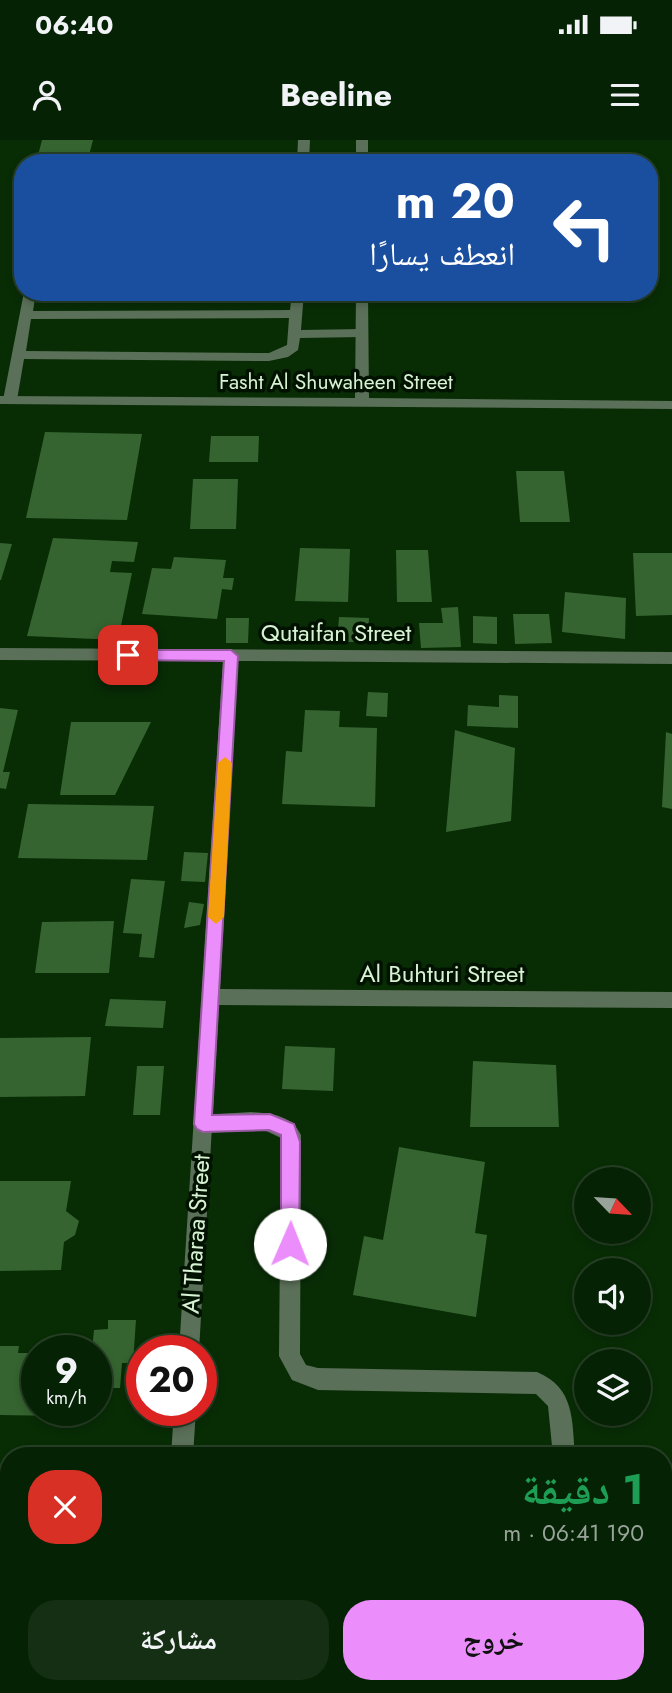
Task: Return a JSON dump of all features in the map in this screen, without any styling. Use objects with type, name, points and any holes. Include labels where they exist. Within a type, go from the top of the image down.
[{"type":"street","points":[[5,400],[19,355],[28,301]]},
{"type":"street","points":[[19,355],[269,357],[283,354],[293,347],[298,301]]},
{"type":"street","points":[[362,301],[362,403]]},
{"type":"street","points":[[26,315],[297,314]]},
{"type":"street","points":[[296,334],[362,333]]},
{"type":"street","name":"Fasht Al Shuwaheen Street","points":[[5,400],[672,405]]},
{"type":"street","name":"Qutaifan Street","points":[[0,654],[672,658]]},
{"type":"street","name":"Al Tharaa Street","points":[[189,1335],[231,656]]},
{"type":"street","name":"Al Buhturi Street","points":[[211,997],[672,1000]]},
{"type":"street","points":[[203,1124],[277,1122],[291,1135],[289,1356],[299,1373],[318,1379],[537,1382],[546,1385],[558,1399],[563,1447]]},
{"type":"street","points":[[183,1447],[184,1426]]},
{"type":"building","points":[[42,140],[93,140],[89,154],[38,154]]},
{"type":"building","points":[[45,432],[142,434],[127,520],[26,518]]},
{"type":"building","points":[[211,436],[259,436],[258,462],[209,462]]},
{"type":"building","points":[[516,471],[564,471],[570,522],[520,522]]},
{"type":"building","points":[[193,479],[238,479],[236,529],[190,529]]},
{"type":"building","points":[[53,538],[138,542],[134,562],[112,561],[110,572],[132,573],[118,640],[27,636]]},
{"type":"building","points":[[0,543],[12,544],[1,580],[0,580]]},
{"type":"building","points":[[300,548],[350,549],[348,602],[295,601]]},
{"type":"building","points":[[396,550],[428,550],[432,602],[397,602]]},
{"type":"building","points":[[633,553],[672,553],[672,615],[636,616]]},
{"type":"building","points":[[174,557],[226,560],[223,578],[234,578],[232,590],[222,589],[217,619],[142,614],[152,568],[171,569]]},
{"type":"building","points":[[565,592],[626,598],[625,639],[562,632]]},
{"type":"building","points":[[458,607],[461,647],[421,648],[419,623],[443,623],[441,608]]},
{"type":"building","points":[[513,614],[549,614],[552,643],[515,644]]},
{"type":"building","points":[[473,616],[497,617],[497,644],[473,643]]},
{"type":"building","points":[[339,617],[369,618],[368,642],[337,642]]},
{"type":"building","points":[[226,618],[249,618],[248,643],[226,643]]},
{"type":"building","points":[[368,692],[388,693],[387,717],[366,716]]},
{"type":"building","points":[[499,695],[518,696],[518,728],[467,726],[468,705],[499,707]]},
{"type":"building","points":[[0,708],[18,710],[3,772],[10,772],[6,789],[0,788]]},
{"type":"building","points":[[305,710],[340,711],[339,727],[377,728],[375,807],[282,804],[286,751],[302,752]]},
{"type":"building","points":[[71,722],[151,722],[115,795],[60,795]]},
{"type":"building","points":[[455,730],[515,748],[511,821],[446,832]]},
{"type":"building","points":[[666,732],[672,734],[672,809],[662,807]]},
{"type":"building","points":[[28,804],[154,806],[147,860],[18,858]]},
{"type":"building","points":[[184,852],[208,853],[205,882],[181,881]]},
{"type":"building","points":[[131,879],[165,881],[154,958],[139,957],[142,934],[123,933]]},
{"type":"building","points":[[189,902],[204,904],[200,925],[184,928]]},
{"type":"building","points":[[114,921],[109,973],[35,973],[42,922]]},
{"type":"building","points":[[110,999],[166,1001],[163,1028],[105,1026]]},
{"type":"building","points":[[91,1037],[85,1096],[0,1097],[0,1038]]},
{"type":"building","points":[[285,1046],[335,1048],[333,1091],[282,1089]]},
{"type":"building","points":[[473,1061],[556,1065],[559,1127],[470,1127]]},
{"type":"building","points":[[137,1066],[164,1066],[160,1115],[133,1115]]},
{"type":"building","points":[[399,1147],[485,1162],[475,1233],[487,1235],[476,1317],[353,1295],[364,1236],[383,1240]]},
{"type":"building","points":[[0,1181],[71,1181],[66,1211],[79,1221],[75,1235],[64,1242],[61,1270],[0,1271]]},
{"type":"building","points":[[108,1320],[136,1320],[135,1335],[126,1335],[126,1363],[122,1363],[120,1388],[112,1388],[112,1335],[94,1335],[94,1330],[108,1329]]},
{"type":"building","points":[[0,1346],[19,1346],[21,1415],[0,1415]]},
{"type":"slow traffic","points":[[216,917],[225,763]]},
{"type":"route","points":[[128,655],[231,656],[203,1124],[277,1122],[288,1129],[292,1142],[290,1244]]}]
